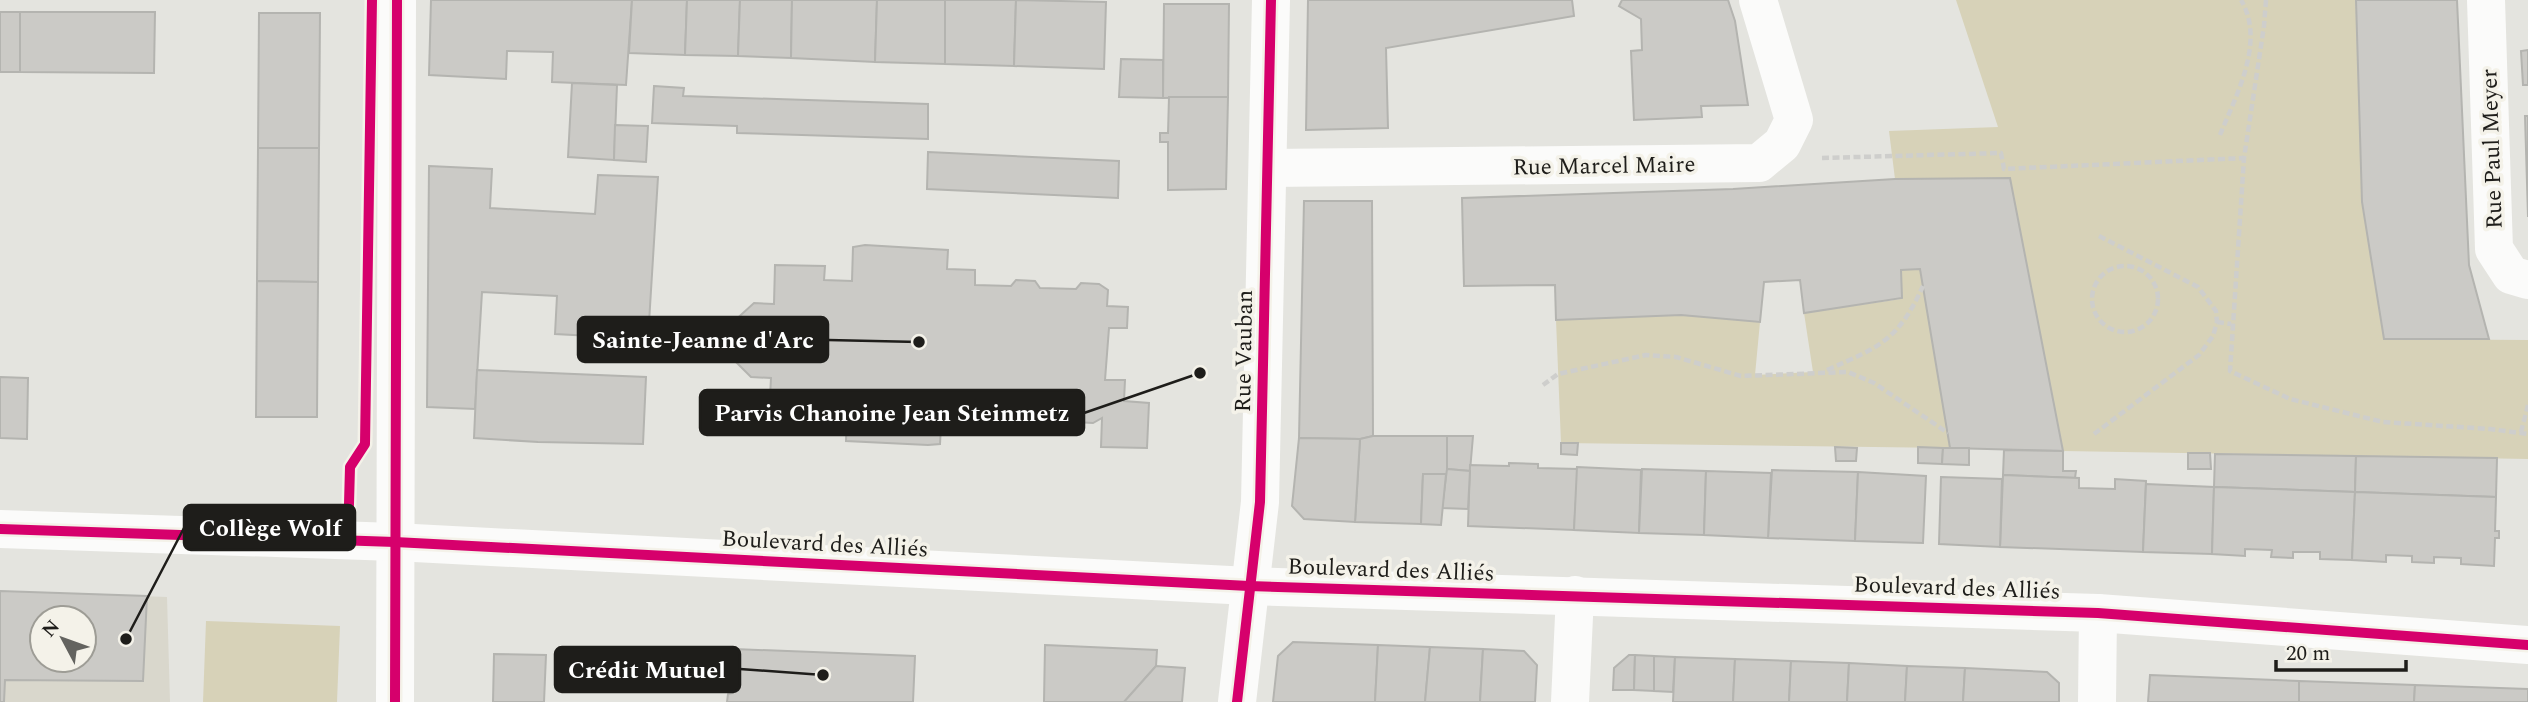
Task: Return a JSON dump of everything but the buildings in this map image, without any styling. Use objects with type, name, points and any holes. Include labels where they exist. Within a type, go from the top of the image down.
[{"type":"main road","points":[[395,702],[397,0]]},
{"type":"main road","name":"Rue Vauban","points":[[1237,702],[1261,502],[1271,0]]},
{"type":"main road","points":[[1758,0],[1794,120],[1782,144]]},
{"type":"main road","name":"Rue Paul Meyer","points":[[2486,0],[2494,249],[2511,275],[2528,281]]},
{"type":"main road","name":"Rue Marcel Maire","points":[[1268,168],[1759,163],[1782,144]]},
{"type":"main road","name":"Boulevard des Alliés","points":[[0,529],[395,542],[1249,586],[2098,613],[2528,645]]},
{"type":"main road","points":[[1570,702],[1575,595]]},
{"type":"main road","points":[[2097,702],[2098,613]]},
{"type":"path","points":[[2220,135],[2244,76],[2250,42],[2249,19],[2241,0]]},
{"type":"path","points":[[2266,0],[2244,158],[2230,371],[2290,399],[2384,422],[2528,434]]},
{"type":"path","points":[[2250,42],[2262,43]]},
{"type":"path","points":[[1782,144],[1818,159],[2001,153],[2004,169],[2244,158]]},
{"type":"path","points":[[2094,434],[2199,355],[2213,336],[2217,322],[2216,311],[2198,287],[2099,236]]},
{"type":"path","points":[[2141,270],[2147,261]]},
{"type":"path","points":[[2131,266],[2141,270],[2155,285],[2158,296],[2153,317],[2136,331],[2114,330],[2097,317],[2093,307],[2092,296],[2101,276],[2120,267],[2131,266]]},
{"type":"path","points":[[1823,372],[1871,351],[1889,339],[1912,310],[1923,286]]},
{"type":"path","points":[[2217,322],[2231,324]]},
{"type":"path","points":[[1544,385],[1558,374],[1646,355],[1676,357],[1741,376],[1848,372],[1874,383],[1948,433]]},
{"type":"path","points":[[2521,432],[2528,405]]},
{"type":"shaded area","points":[[1956,0],[2356,0],[2362,202],[2384,339],[2528,340],[2528,459],[2063,451],[2010,178],[1895,179],[1889,131],[1998,127]]},
{"type":"shaded area","points":[[1920,269],[1950,448],[1561,443],[1556,320],[1681,315],[1760,322],[1755,375],[1813,372],[1804,313],[1901,299],[1901,270]]},
{"type":"shaded area","points":[[0,591],[167,597],[170,702],[0,702]]},
{"type":"shaded area","points":[[206,621],[340,626],[337,702],[203,702]]},
{"type":"cycle path","points":[[348,541],[350,467],[365,444],[372,0]]},
{"type":"cycle path","points":[[395,702],[397,0]]},
{"type":"cycle path","points":[[1237,702],[1260,502],[1271,0]]},
{"type":"cycle path","points":[[0,529],[395,542],[1249,586],[2098,613],[2528,645]]},
{"type":"place","name":"Sainte-Jeanne d'Arc","points":[[919,342]]},
{"type":"place","name":"Parvis Chanoine Jean Steinmetz","points":[[1200,373]]},
{"type":"place","name":"Collège Wolf","points":[[126,639]]},
{"type":"place","name":"Crédit Mutuel","points":[[823,675]]}]
